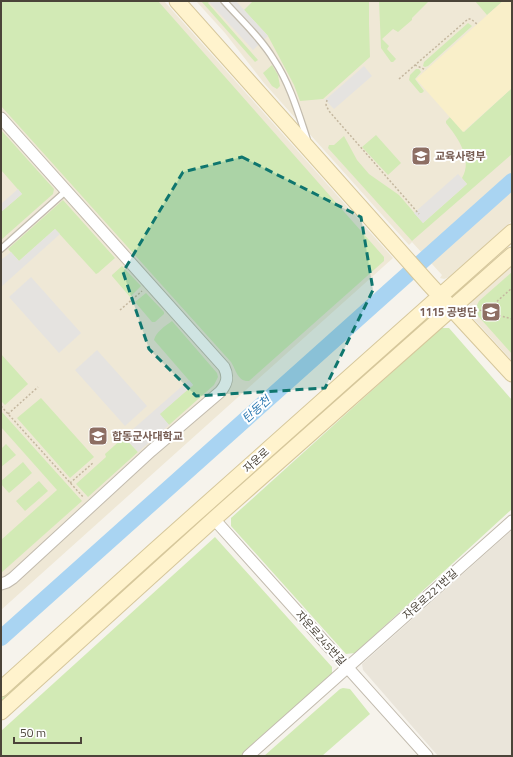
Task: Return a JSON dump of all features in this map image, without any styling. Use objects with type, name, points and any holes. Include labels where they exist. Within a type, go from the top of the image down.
[{"type":"street","points":[[178,1],[400,252],[512,374]]},
{"type":"street","points":[[1,118],[224,367],[227,373],[224,387],[220,392],[151,451],[13,578],[1,584]]},
{"type":"street","name":"자운로","points":[[1,689],[512,232]]},
{"type":"street","name":"자운로","points":[[1,712],[214,519],[512,255]]},
{"type":"street","name":"자운로245번길","points":[[214,519],[427,756]]},
{"type":"street","name":"자운로221번길","points":[[248,756],[512,521]]},
{"type":"lane","points":[[224,1],[261,42],[274,60],[290,90],[310,151]]},
{"type":"lane","points":[[1,250],[66,191]]},
{"type":"path","points":[[399,79],[468,19],[471,19],[477,24]]},
{"type":"path","points":[[415,65],[426,70]]},
{"type":"path","points":[[327,100],[326,105],[329,111],[419,214]]},
{"type":"path","points":[[120,310],[145,288]]},
{"type":"path","points":[[485,312],[512,288]]},
{"type":"path","points":[[472,308],[512,319]]},
{"type":"path","points":[[8,414],[38,387]]},
{"type":"path","points":[[1,406],[86,501]]},
{"type":"path","points":[[70,483],[94,462]]},
{"type":"highlighted area","points":[[242,157],[361,217],[373,290],[325,388],[196,396],[149,349],[123,272],[183,172]]},
{"type":"shaded area","name":"합동군사대학교","points":[[1,1],[164,1],[393,258],[1,610]]},
{"type":"shaded area","name":"교육사령부","points":[[196,1],[512,1],[512,221],[449,277],[444,279],[440,278],[442,275],[412,242],[409,245],[264,83],[225,33]]},
{"type":"shaded area","points":[[236,1],[268,36],[253,50],[209,2]]},
{"type":"shaded area","points":[[364,66],[372,76],[334,109],[325,100]]},
{"type":"shaded area","points":[[458,174],[467,184],[423,223],[414,213]]},
{"type":"shaded area","points":[[18,189],[22,194],[1,212],[1,204]]},
{"type":"shaded area","points":[[55,229],[60,234],[1,287],[1,260],[11,252],[19,261]]},
{"type":"shaded area","name":"1115 공병단","points":[[512,263],[512,361],[472,317],[469,307],[472,300]]},
{"type":"shaded area","points":[[31,277],[81,333],[59,353],[9,297]]},
{"type":"shaded area","points":[[97,350],[147,406],[125,426],[75,370]]},
{"type":"shaded area","points":[[189,380],[193,385],[160,414],[169,425],[138,452],[124,437]]},
{"type":"shaded area","points":[[512,530],[512,756],[438,756],[363,670],[362,664]]},
{"type":"green space","points":[[1,1],[158,1],[384,257],[384,261],[249,381],[242,380],[231,362],[1,106]]},
{"type":"green space","points":[[201,1],[210,1],[208,3],[258,60],[255,62]]},
{"type":"green space","points":[[253,1],[369,1],[370,57],[323,99],[300,101],[294,85],[268,36],[244,10]]},
{"type":"green space","points":[[379,1],[429,1],[412,18],[412,20],[398,32],[393,29],[382,39],[389,46],[387,49],[396,59],[393,62],[391,62],[381,48]]},
{"type":"green space","points":[[475,1],[503,1],[487,15]]},
{"type":"green space","points":[[468,23],[472,26],[428,66],[423,66],[424,62]]},
{"type":"green space","points":[[272,65],[278,75],[280,86],[277,89],[272,86],[263,73]]},
{"type":"green space","points":[[416,69],[419,69],[421,72],[415,79],[424,91],[422,93],[420,93],[409,80],[410,75]]},
{"type":"green space","points":[[512,88],[512,154],[412,241],[328,148],[329,145],[334,145],[344,136],[357,160],[369,174],[399,195],[423,223],[467,184],[462,178],[466,164],[463,149],[446,121],[450,117],[464,132]]},
{"type":"green space","points":[[1,130],[54,189],[53,194],[1,240],[1,212],[22,194],[1,170]]},
{"type":"green space","points":[[376,135],[401,163],[388,175],[362,147]]},
{"type":"green space","points":[[63,200],[115,258],[96,274],[55,229],[19,261],[8,249]]},
{"type":"green space","points":[[122,266],[141,286],[130,297],[112,276]]},
{"type":"green space","name":"1115 공병단","points":[[512,272],[512,354],[479,317],[475,309],[479,301]]},
{"type":"green space","points":[[146,293],[164,312],[164,314],[155,322],[152,322],[135,302]]},
{"type":"green space","points":[[172,321],[217,373],[218,377],[214,385],[169,425],[159,414],[193,385],[154,340],[159,332]]},
{"type":"green space","points":[[441,328],[449,328],[512,400],[512,509],[355,653],[346,654],[231,526],[231,518]]},
{"type":"green space","points":[[396,344],[398,347],[240,487],[238,484]]},
{"type":"green space","points":[[1,354],[28,384],[5,405],[1,401]]},
{"type":"green space","points":[[41,398],[94,457],[70,478],[17,418]]},
{"type":"green space","points":[[1,411],[82,501],[1,573],[1,540],[57,490],[1,427]]},
{"type":"green space","points":[[124,437],[138,452],[88,497],[76,484],[106,457],[105,454]]},
{"type":"green space","points":[[6,444],[16,455],[1,467],[1,449]]},
{"type":"green space","points":[[23,462],[32,473],[9,493],[1,484],[1,481]]},
{"type":"green space","points":[[39,481],[48,491],[25,511],[16,501]]},
{"type":"green space","points":[[205,514],[207,517],[1,704],[1,698]]},
{"type":"green space","points":[[215,537],[332,667],[332,674],[241,756],[1,756],[1,731]]},
{"type":"green space","points":[[340,689],[350,689],[370,714],[322,756],[264,756]]},
{"type":"sand","points":[[503,1],[512,1],[512,88],[463,132],[416,79]]},
{"type":"waterway","name":"탄동천","points":[[1,638],[512,181]]},
{"type":"place","name":"교육사령부","points":[[421,156]]},
{"type":"place","name":"1115 공병단","points":[[491,312]]},
{"type":"place","name":"합동군사대학교","points":[[98,436]]}]
